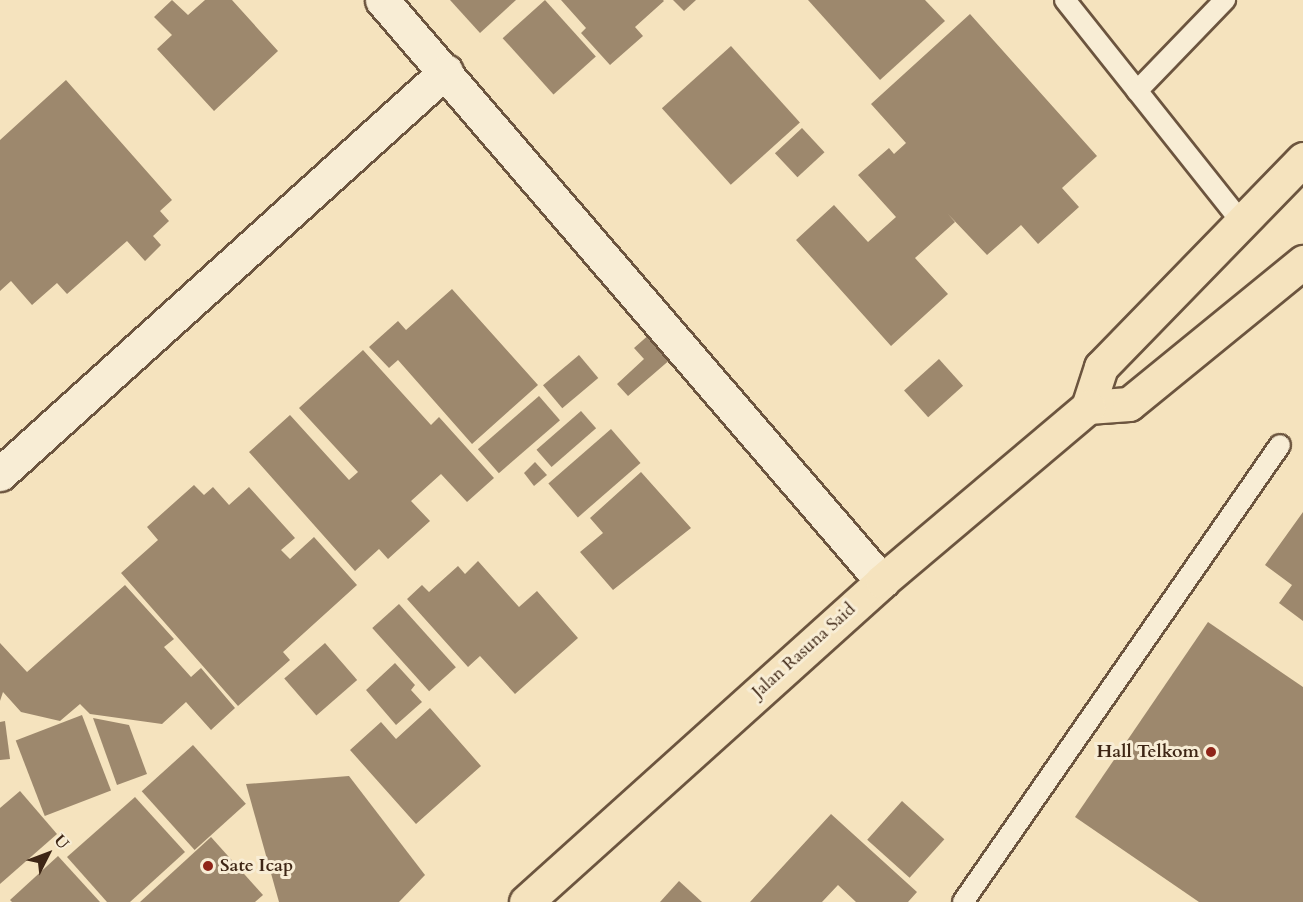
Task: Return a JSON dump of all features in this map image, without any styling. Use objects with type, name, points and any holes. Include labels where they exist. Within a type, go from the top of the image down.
[{"type":"main road","points":[[1303,159],[1240,220],[1101,367],[1088,407],[1129,404],[1303,262]]},
{"type":"main road","name":"Jalan Rasuna Said","points":[[526,902],[882,581],[1088,407]]},
{"type":"street","points":[[382,0],[446,71],[882,581]]},
{"type":"street","points":[[4,461],[446,71]]},
{"type":"lane","points":[[1065,0],[1240,220]]},
{"type":"lane","points":[[1137,91],[1225,0]]},
{"type":"lane","points":[[963,902],[1280,445]]},
{"type":"building","points":[[172,0],[188,15],[205,0],[232,0],[278,51],[214,111],[157,49],[172,35],[154,17]]},
{"type":"building","points":[[450,0],[516,0],[480,33]]},
{"type":"building","points":[[545,0],[596,56],[553,95],[503,38]]},
{"type":"building","points":[[561,0],[664,1],[635,27],[643,36],[610,65],[581,33],[586,28]]},
{"type":"building","points":[[673,0],[696,0],[684,11]]},
{"type":"building","points":[[808,0],[925,0],[945,21],[880,80]]},
{"type":"building","points":[[970,14],[1097,156],[1062,188],[1079,207],[1038,244],[1021,225],[987,255],[948,214],[955,222],[915,258],[948,294],[891,346],[796,240],[834,205],[868,242],[896,217],[858,175],[889,148],[894,154],[906,143],[871,104]]},
{"type":"building","points":[[731,46],[800,123],[731,185],[662,108]]},
{"type":"building","points":[[66,80],[172,200],[160,211],[169,221],[153,236],[161,245],[145,261],[127,241],[67,294],[57,283],[32,305],[11,281],[0,291],[0,140]]},
{"type":"building","points":[[802,128],[825,152],[797,177],[775,153]]},
{"type":"building","points":[[452,289],[538,385],[472,444],[398,360],[389,368],[369,347],[398,321],[406,330]]},
{"type":"building","points":[[651,333],[672,358],[628,396],[617,384],[644,359],[634,348]]},
{"type":"building","points":[[363,350],[431,425],[439,417],[494,478],[467,502],[441,474],[411,501],[430,521],[388,559],[379,549],[355,571],[249,452],[290,415],[349,480],[358,472],[299,408]]},
{"type":"building","points":[[579,355],[598,378],[562,408],[543,385]]},
{"type":"building","points":[[939,359],[963,386],[928,417],[904,390]]},
{"type":"building","points":[[539,396],[560,420],[499,473],[478,449]]},
{"type":"building","points":[[581,411],[596,428],[552,467],[536,450]]},
{"type":"building","points":[[611,429],[641,463],[578,517],[548,483]]},
{"type":"building","points":[[535,462],[547,475],[534,486],[524,473]]},
{"type":"building","points":[[641,472],[691,528],[613,590],[580,552],[603,533],[590,518]]},
{"type":"building","points":[[194,485],[204,495],[213,487],[229,505],[249,487],[295,538],[281,550],[290,559],[314,537],[357,585],[283,652],[290,660],[238,706],[121,573],[158,540],[147,527]]},
{"type":"building","points":[[1303,512],[1303,621],[1279,603],[1292,585],[1265,565]]},
{"type":"building","points":[[478,561],[519,607],[537,591],[578,638],[515,694],[480,656],[468,667],[407,599],[422,585],[429,592],[458,566],[465,574]]},
{"type":"building","points":[[125,585],[174,639],[164,647],[191,677],[201,668],[235,708],[211,730],[186,702],[162,724],[90,714],[80,704],[60,721],[21,712],[3,692],[0,701],[0,643],[27,672]]},
{"type":"building","points":[[399,604],[456,667],[429,691],[372,628]]},
{"type":"building","name":"Hall Telkom","points":[[1208,622],[1303,687],[1303,902],[1199,902],[1075,817]]},
{"type":"building","points":[[325,643],[357,680],[316,715],[284,678]]},
{"type":"building","points":[[395,663],[415,685],[411,690],[422,702],[396,725],[366,690]]},
{"type":"building","points":[[430,708],[481,766],[416,824],[350,750],[381,722],[396,739]]},
{"type":"building","points":[[82,715],[111,791],[45,816],[16,740]]},
{"type":"building","points":[[93,718],[129,725],[147,774],[117,785]]},
{"type":"building","points":[[5,721],[10,759],[0,760],[0,722]]},
{"type":"building","points":[[193,745],[246,804],[195,850],[142,791]]},
{"type":"building","points":[[349,776],[425,875],[399,902],[279,902],[246,784]]},
{"type":"building","points":[[20,791],[57,834],[0,884],[0,808]]},
{"type":"building","points":[[135,797],[185,852],[130,902],[107,902],[67,857]]},
{"type":"building","points":[[902,801],[944,839],[910,878],[867,840]]},
{"type":"building","points":[[831,814],[917,892],[908,902],[856,902],[838,885],[822,902],[750,902]]},
{"type":"building","name":"Sate Icap","points":[[211,837],[263,895],[255,902],[140,902]]},
{"type":"building","points":[[58,856],[100,902],[12,902],[10,900]]},
{"type":"building","points":[[679,881],[702,902],[660,902]]},
{"type":"place","name":"Hall Telkom","points":[[1211,752]]},
{"type":"place","name":"Sate Icap","points":[[208,866]]}]
